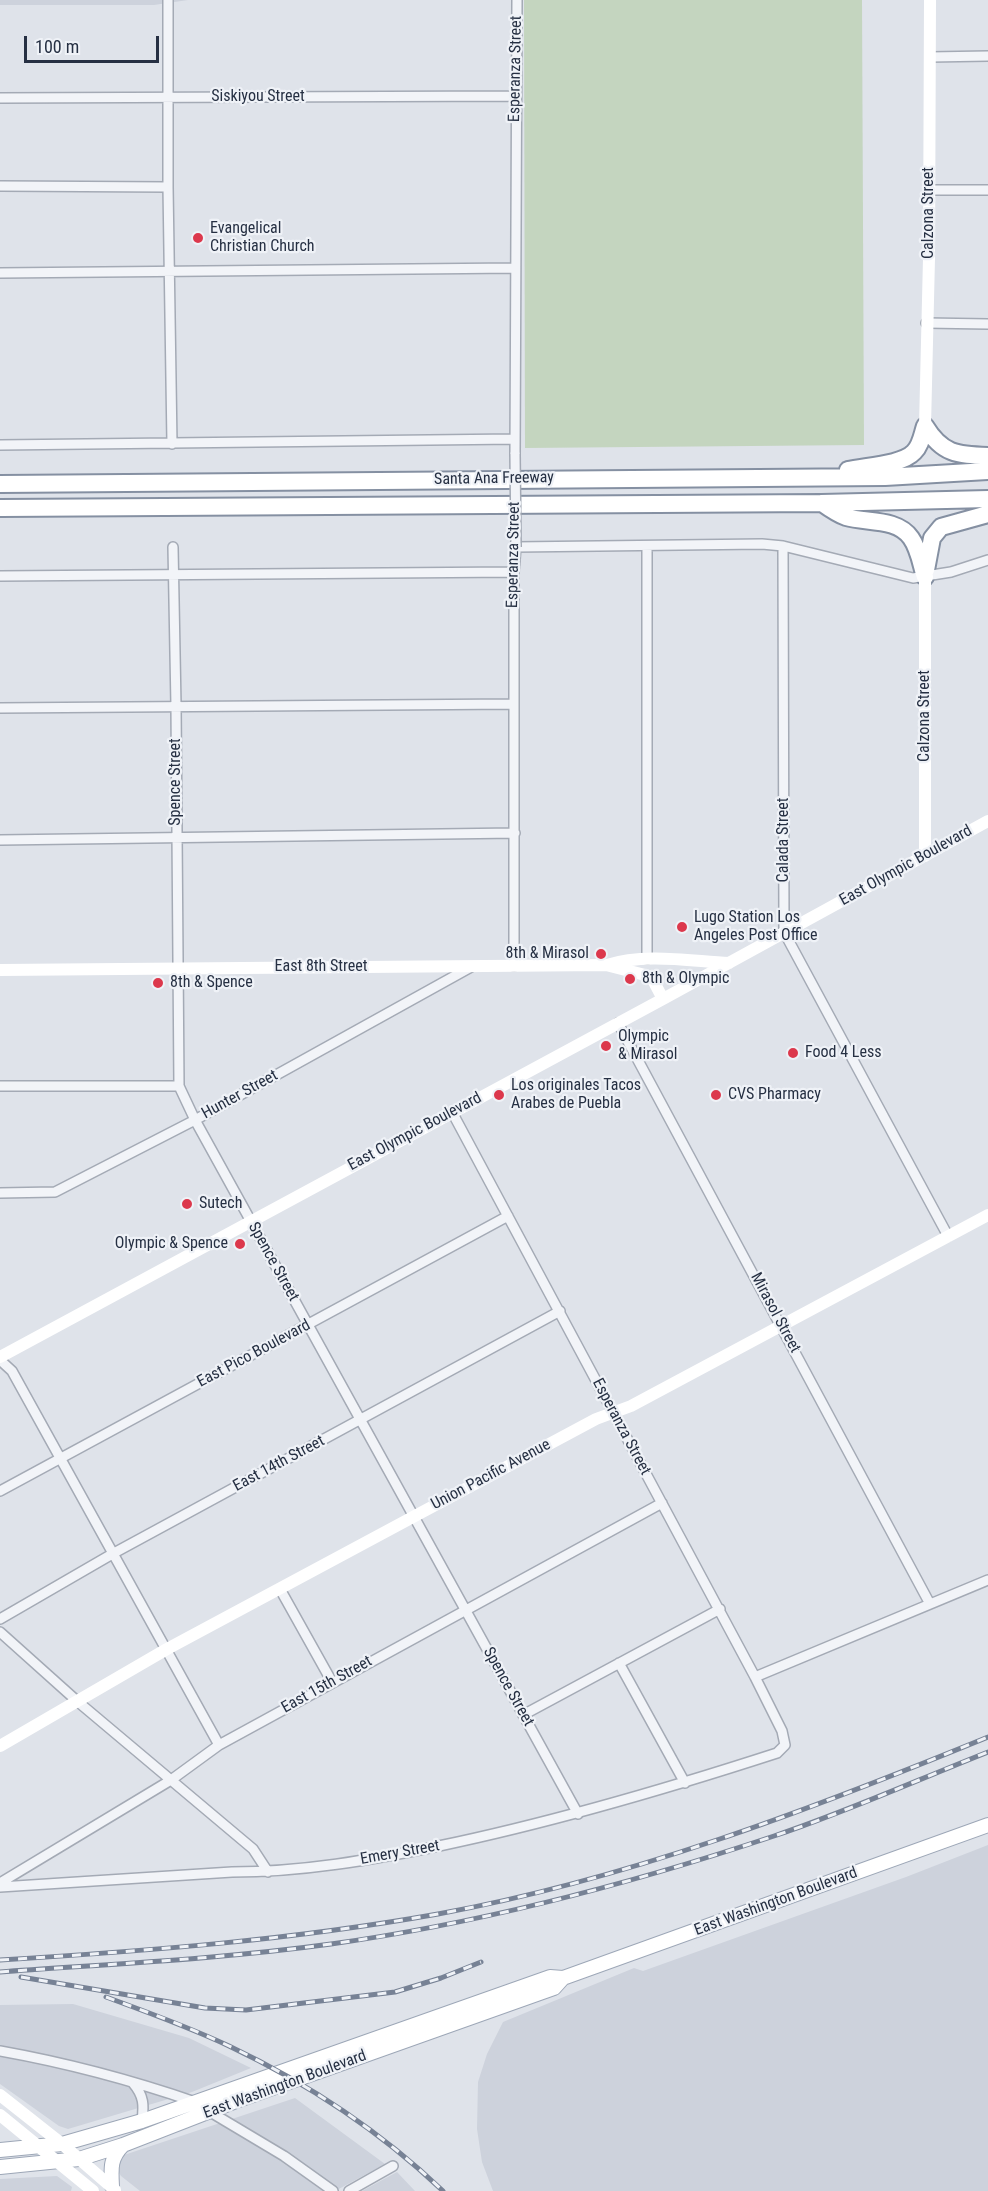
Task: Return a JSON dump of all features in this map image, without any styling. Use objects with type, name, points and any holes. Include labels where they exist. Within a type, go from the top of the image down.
[{"type":"highway","points":[[925,426],[936,442],[948,451],[988,456]]},
{"type":"highway","points":[[812,477],[894,462],[908,457],[918,446],[925,426]]},
{"type":"highway","name":"Santa Ana Freeway","points":[[0,484],[885,477],[988,471]]},
{"type":"highway","name":"Santa Ana Freeway","points":[[0,508],[821,503],[988,499]]},
{"type":"highway","points":[[821,503],[845,516],[902,528],[917,548],[925,577]]},
{"type":"highway","points":[[925,577],[932,538],[937,530],[951,523],[988,513]]},
{"type":"main road","name":"Calzona Street","points":[[925,426],[930,0]]},
{"type":"main road","name":"Calzona Street","points":[[925,577],[925,856]]},
{"type":"main road","name":"East Olympic Boulevard","points":[[0,1359],[988,821]]},
{"type":"main road","name":"East 8th Street","points":[[606,965],[622,960],[647,959],[729,963]]},
{"type":"main road","name":"East 8th Street","points":[[0,970],[606,965],[649,976],[663,999]]},
{"type":"main road","name":"Union Pacific Avenue","points":[[0,1746],[167,1649],[596,1419],[631,1406],[988,1215]]},
{"type":"main road","name":"East Washington Boulevard","points":[[0,2150],[62,2144],[142,2121],[550,1977],[563,1978],[988,1825]]},
{"type":"main road","name":"East Washington Boulevard","points":[[0,2167],[79,2159],[123,2145],[554,1988],[563,1978]]},
{"type":"main road","points":[[0,2095],[116,2190]]},
{"type":"main road","points":[[0,2115],[93,2191]]},
{"type":"main road","points":[[116,2190],[111,2162],[123,2145]]},
{"type":"street","points":[[168,0],[172,444]]},
{"type":"street","name":"Esperanza Street","points":[[514,966],[517,0]]},
{"type":"street","points":[[930,57],[988,56]]},
{"type":"street","name":"Siskiyou Street","points":[[0,98],[516,96]]},
{"type":"street","points":[[0,186],[168,187]]},
{"type":"street","points":[[929,190],[988,190]]},
{"type":"street","points":[[0,273],[515,268]]},
{"type":"street","points":[[926,323],[988,324]]},
{"type":"street","points":[[0,445],[514,439]]},
{"type":"street","points":[[516,547],[762,544],[783,546],[913,578],[951,573],[988,560]]},
{"type":"street","points":[[647,546],[647,959]]},
{"type":"street","name":"Calada Street","points":[[783,546],[784,932],[948,1236]]},
{"type":"street","name":"Spence Street","points":[[173,547],[179,1086],[195,1120],[578,1814]]},
{"type":"street","points":[[0,576],[514,572]]},
{"type":"street","points":[[0,708],[514,704]]},
{"type":"street","points":[[0,840],[515,833]]},
{"type":"street","name":"Hunter Street","points":[[0,1193],[56,1192],[195,1120],[471,967]]},
{"type":"street","name":"Mirasol Street","points":[[618,1023],[930,1604]]},
{"type":"street","points":[[0,1086],[179,1086]]},
{"type":"street","name":"Esperanza Street","points":[[452,1112],[720,1609],[782,1731],[784,1745]]},
{"type":"street","name":"East Pico Boulevard","points":[[0,1491],[508,1216]]},
{"type":"street","name":"East 14th Street","points":[[0,1619],[114,1553],[560,1311]]},
{"type":"street","points":[[0,1359],[11,1369],[219,1745]]},
{"type":"street","name":"East 15th Street","points":[[0,1885],[171,1779],[219,1745],[662,1503]]},
{"type":"street","points":[[755,1677],[988,1580]]},
{"type":"street","points":[[280,1589],[332,1682]]},
{"type":"street","points":[[523,1715],[720,1609]]},
{"type":"street","points":[[0,1632],[77,1701],[253,1849],[268,1872]]},
{"type":"street","points":[[620,1663],[685,1783]]},
{"type":"street","name":"Emery Street","points":[[0,1885],[268,1872],[388,1856],[578,1814],[777,1753],[784,1745]]},
{"type":"street","points":[[0,2051],[80,2067],[147,2085],[196,2103],[284,2156],[333,2191]]},
{"type":"street","points":[[133,2083],[144,2105],[142,2121]]},
{"type":"street","points":[[349,2191],[393,2166]]},
{"type":"shaded area","points":[[0,0],[188,0],[154,5],[0,5]]},
{"type":"shaded area","points":[[988,1845],[988,2191],[493,2191],[482,2162],[477,2129],[478,2082],[487,2054],[503,2022],[634,1968],[643,1971],[906,1877]]},
{"type":"shaded area","points":[[73,2004],[189,2038],[251,2068],[192,2092],[68,2129],[59,2126],[0,2084],[0,2005]]},
{"type":"shaded area","points":[[295,2098],[385,2164],[335,2191],[140,2191],[118,2171],[120,2160],[124,2155]]},
{"type":"shaded area","points":[[397,2172],[415,2191],[362,2191]]},
{"type":"shaded area","points":[[57,2176],[72,2187],[71,2191],[0,2191],[0,2179]]},
{"type":"green space","points":[[524,0],[862,0],[864,445],[525,448]]},
{"type":"railway","points":[[0,1960],[110,1953],[274,1938],[438,1914],[509,1899],[579,1882],[718,1840],[853,1791],[988,1737]]},
{"type":"railway","points":[[0,1972],[248,1954],[387,1935],[500,1913],[610,1886],[720,1854],[801,1827],[988,1752]]},
{"type":"railway","points":[[21,1977],[205,2008],[246,2010],[395,1992],[441,1978],[481,1962]]},
{"type":"railway","points":[[106,1997],[214,2039],[258,2060],[314,2092],[394,2148],[443,2191]]},
{"type":"place","name":"Evangelical Christian Church","points":[[198,238]]},
{"type":"place","name":"Lugo Station Los Angeles Post Office","points":[[682,927]]},
{"type":"place","name":"8th & Mirasol","points":[[601,954]]},
{"type":"place","name":"8th & Olympic","points":[[630,979]]},
{"type":"place","name":"8th & Spence","points":[[158,983]]},
{"type":"place","name":"Olympic & Mirasol","points":[[606,1046]]},
{"type":"place","name":"Food 4 Less","points":[[793,1053]]},
{"type":"place","name":"Los originales Tacos Arabes de Puebla","points":[[499,1095]]},
{"type":"place","name":"CVS Pharmacy","points":[[716,1095]]},
{"type":"place","name":"Sutech","points":[[187,1204]]},
{"type":"place","name":"Olympic & Spence","points":[[240,1244]]}]
